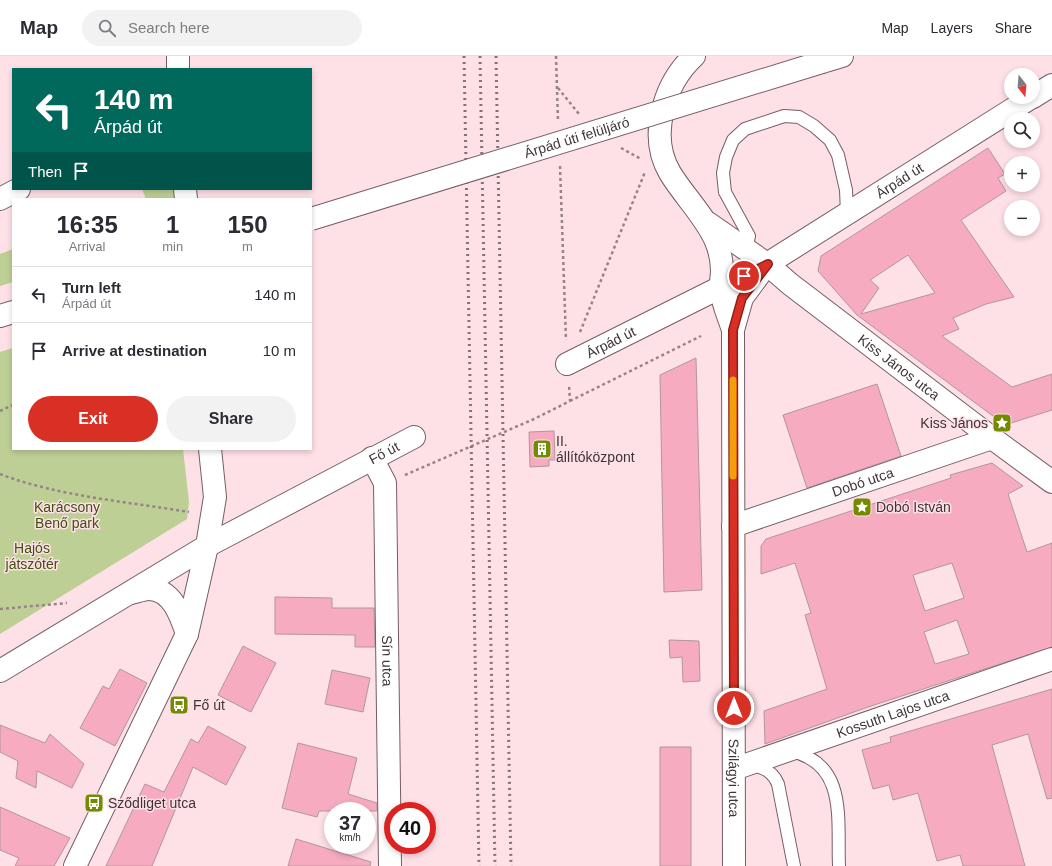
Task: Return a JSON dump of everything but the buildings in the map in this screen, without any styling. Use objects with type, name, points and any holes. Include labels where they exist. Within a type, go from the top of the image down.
[{"type":"street","points":[[178,56],[178,68]]},
{"type":"street","points":[[694,56],[674,80],[666,99],[660,124],[662,150],[672,176],[689,202],[705,221],[715,239],[720,254],[722,271],[720,289]]},
{"type":"street","name":"Árpád úti felüljáró","points":[[312,219],[832,59]]},
{"type":"street","name":"Árpád út","points":[[1040,93],[1052,85]]},
{"type":"street","name":"Árpád út","points":[[567,364],[768,264],[1022,104]]},
{"type":"street","points":[[0,199],[17,190]]},
{"type":"street","points":[[705,221],[768,264]]},
{"type":"street","name":"Szilágyi utca","points":[[734,866],[741,766],[733,526],[733,330],[742,298],[768,264]]},
{"type":"street","name":"Kiss János utca","points":[[768,264],[790,284],[1052,482]]},
{"type":"street","name":"Szilágyi utca","points":[[720,289],[733,330]]},
{"type":"street","points":[[0,316],[12,312]]},
{"type":"street","name":"Fő út","points":[[0,671],[207,546],[414,437]]},
{"type":"street","name":"Dobó utca","points":[[733,526],[992,438]]},
{"type":"street","points":[[75,866],[187,634],[207,546],[215,497],[210,450]]},
{"type":"street","name":"Sín utca","points":[[372,458],[385,483],[390,866]]},
{"type":"street","points":[[126,594],[150,588],[166,594],[178,610],[187,634]]},
{"type":"street","name":"Kossuth Lajos utca","points":[[741,766],[1052,659]]},
{"type":"lane","points":[[746,250],[749,236],[725,192],[722,173],[726,157],[733,140],[745,129],[784,116],[799,117],[814,126],[830,140],[838,155],[846,190],[847,213]]},
{"type":"lane","points":[[789,750],[813,758],[820,764],[831,779],[836,797],[839,866]]},
{"type":"lane","points":[[741,766],[765,768],[775,777],[778,784],[794,866]]},
{"type":"path","points":[[556,56],[559,128]]},
{"type":"path","points":[[560,159],[567,364],[570,401]]},
{"type":"path","points":[[567,364],[646,170]]},
{"type":"path","points":[[400,477],[509,430],[701,336]]},
{"type":"path","points":[[0,411],[12,405]]},
{"type":"path","points":[[0,474],[14,480],[51,488],[194,513]]},
{"type":"path","points":[[0,609],[71,603]]},
{"type":"green space","points":[[142,190],[175,190],[176,198],[146,198]]},
{"type":"green space","points":[[12,249],[12,282],[0,286],[0,254]]},
{"type":"green space","name":"Karácsony Benő park","points":[[12,348],[12,450],[183,450],[189,502],[187,519],[0,634],[0,352]]},
{"type":"railway","points":[[464,56],[479,866]]},
{"type":"railway","points":[[480,56],[495,866]]},
{"type":"railway","points":[[496,56],[511,866]]},
{"type":"slow traffic","points":[[733,380],[733,476]]},
{"type":"place","name":"Kiss János","points":[[1002,423]]},
{"type":"place","name":"II. állítóközpont","points":[[542,449]]},
{"type":"place","name":"Dobó István","points":[[862,507]]},
{"type":"place","name":"Fő út","points":[[179,705]]},
{"type":"place","name":"Sződliget utca","points":[[94,803]]},
{"type":"route","points":[[734,708],[733,330],[742,298],[768,264],[744,276]]},
{"type":"park label","name":"Hajós játszótér","points":[[32,556]]}]
